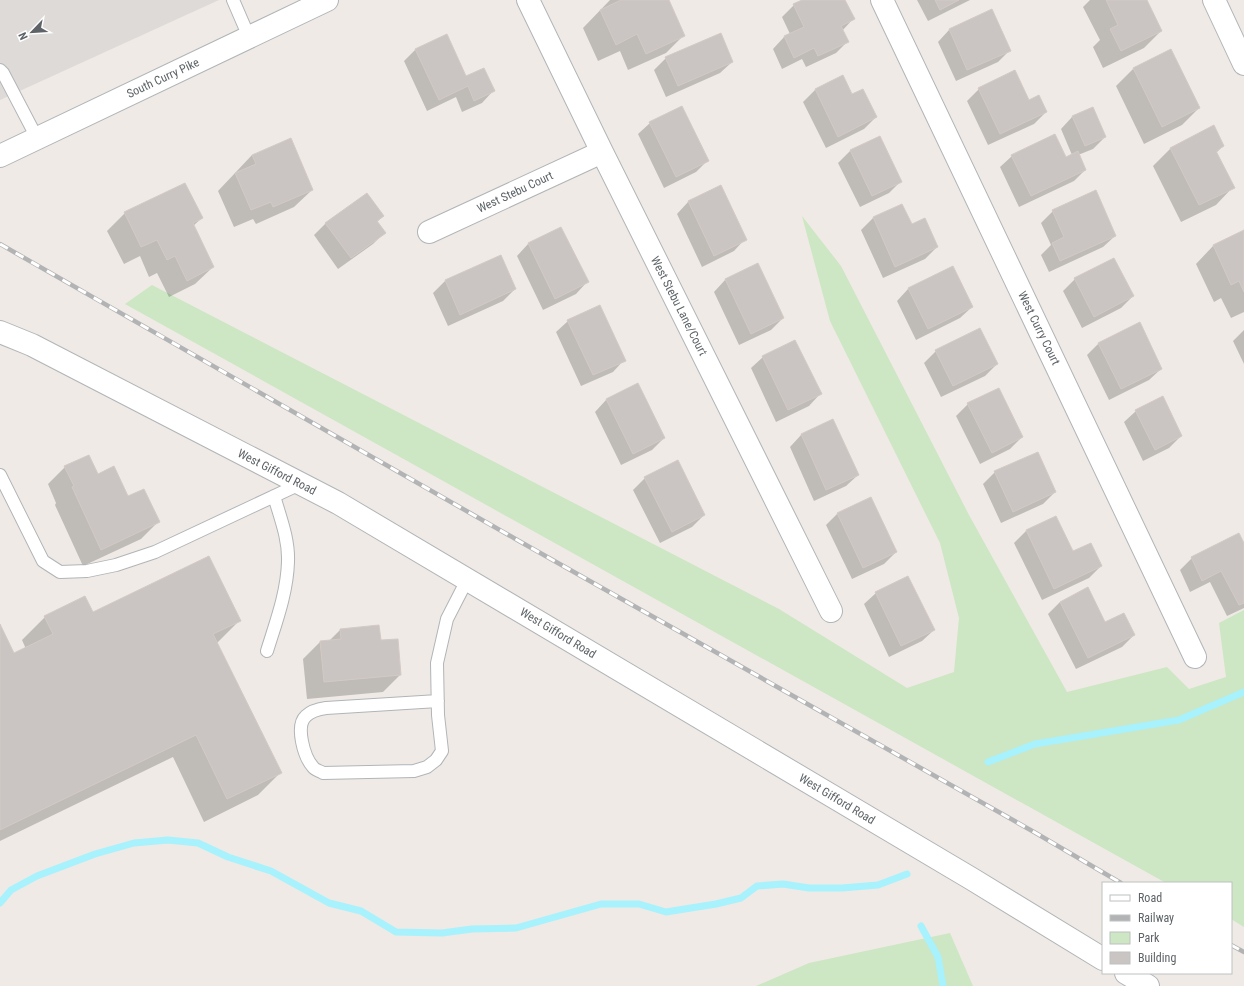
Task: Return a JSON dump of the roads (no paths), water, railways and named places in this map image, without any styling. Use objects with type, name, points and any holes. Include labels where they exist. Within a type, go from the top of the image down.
[{"type":"street","name":"South Curry Pike","points":[[0,156],[327,0]]},
{"type":"street","name":"West Stebu Lane/Court","points":[[528,0],[602,152],[831,611]]},
{"type":"street","name":"West Curry Court","points":[[882,0],[1195,657]]},
{"type":"street","points":[[1214,0],[1244,64]]},
{"type":"street","name":"West Stebu Court","points":[[429,232],[602,152]]},
{"type":"street","name":"West Gifford Road","points":[[0,332],[32,345],[338,503],[972,879],[1102,958]]},
{"type":"street","points":[[1128,974],[1148,986]]},
{"type":"lane","points":[[233,0],[250,37]]},
{"type":"lane","points":[[0,70],[3,73],[37,138]]},
{"type":"lane","points":[[0,474],[44,561],[60,572],[87,571],[116,565],[156,552],[300,484]]},
{"type":"lane","points":[[267,651],[285,592],[288,561],[285,532],[274,496]]},
{"type":"lane","points":[[438,701],[315,710],[305,716],[301,726],[302,743],[306,758],[314,768],[323,773],[414,771],[427,767],[436,760],[442,751],[437,663],[447,619],[467,580]]},
{"type":"waterway","points":[[988,762],[1035,744],[1179,720],[1244,692]]},
{"type":"waterway","points":[[0,903],[11,890],[37,876],[95,854],[134,843],[168,840],[198,843],[228,857],[271,871],[329,903],[361,911],[396,932],[442,933],[472,929],[516,928],[601,904],[639,904],[666,912],[716,904],[741,898],[757,886],[783,884],[809,888],[842,888],[878,885],[907,874]]},
{"type":"waterway","points":[[921,926],[938,957],[943,986]]},
{"type":"railway","points":[[0,244],[519,541],[1034,832],[1119,882]]},
{"type":"railway","points":[[1232,946],[1244,952]]}]
